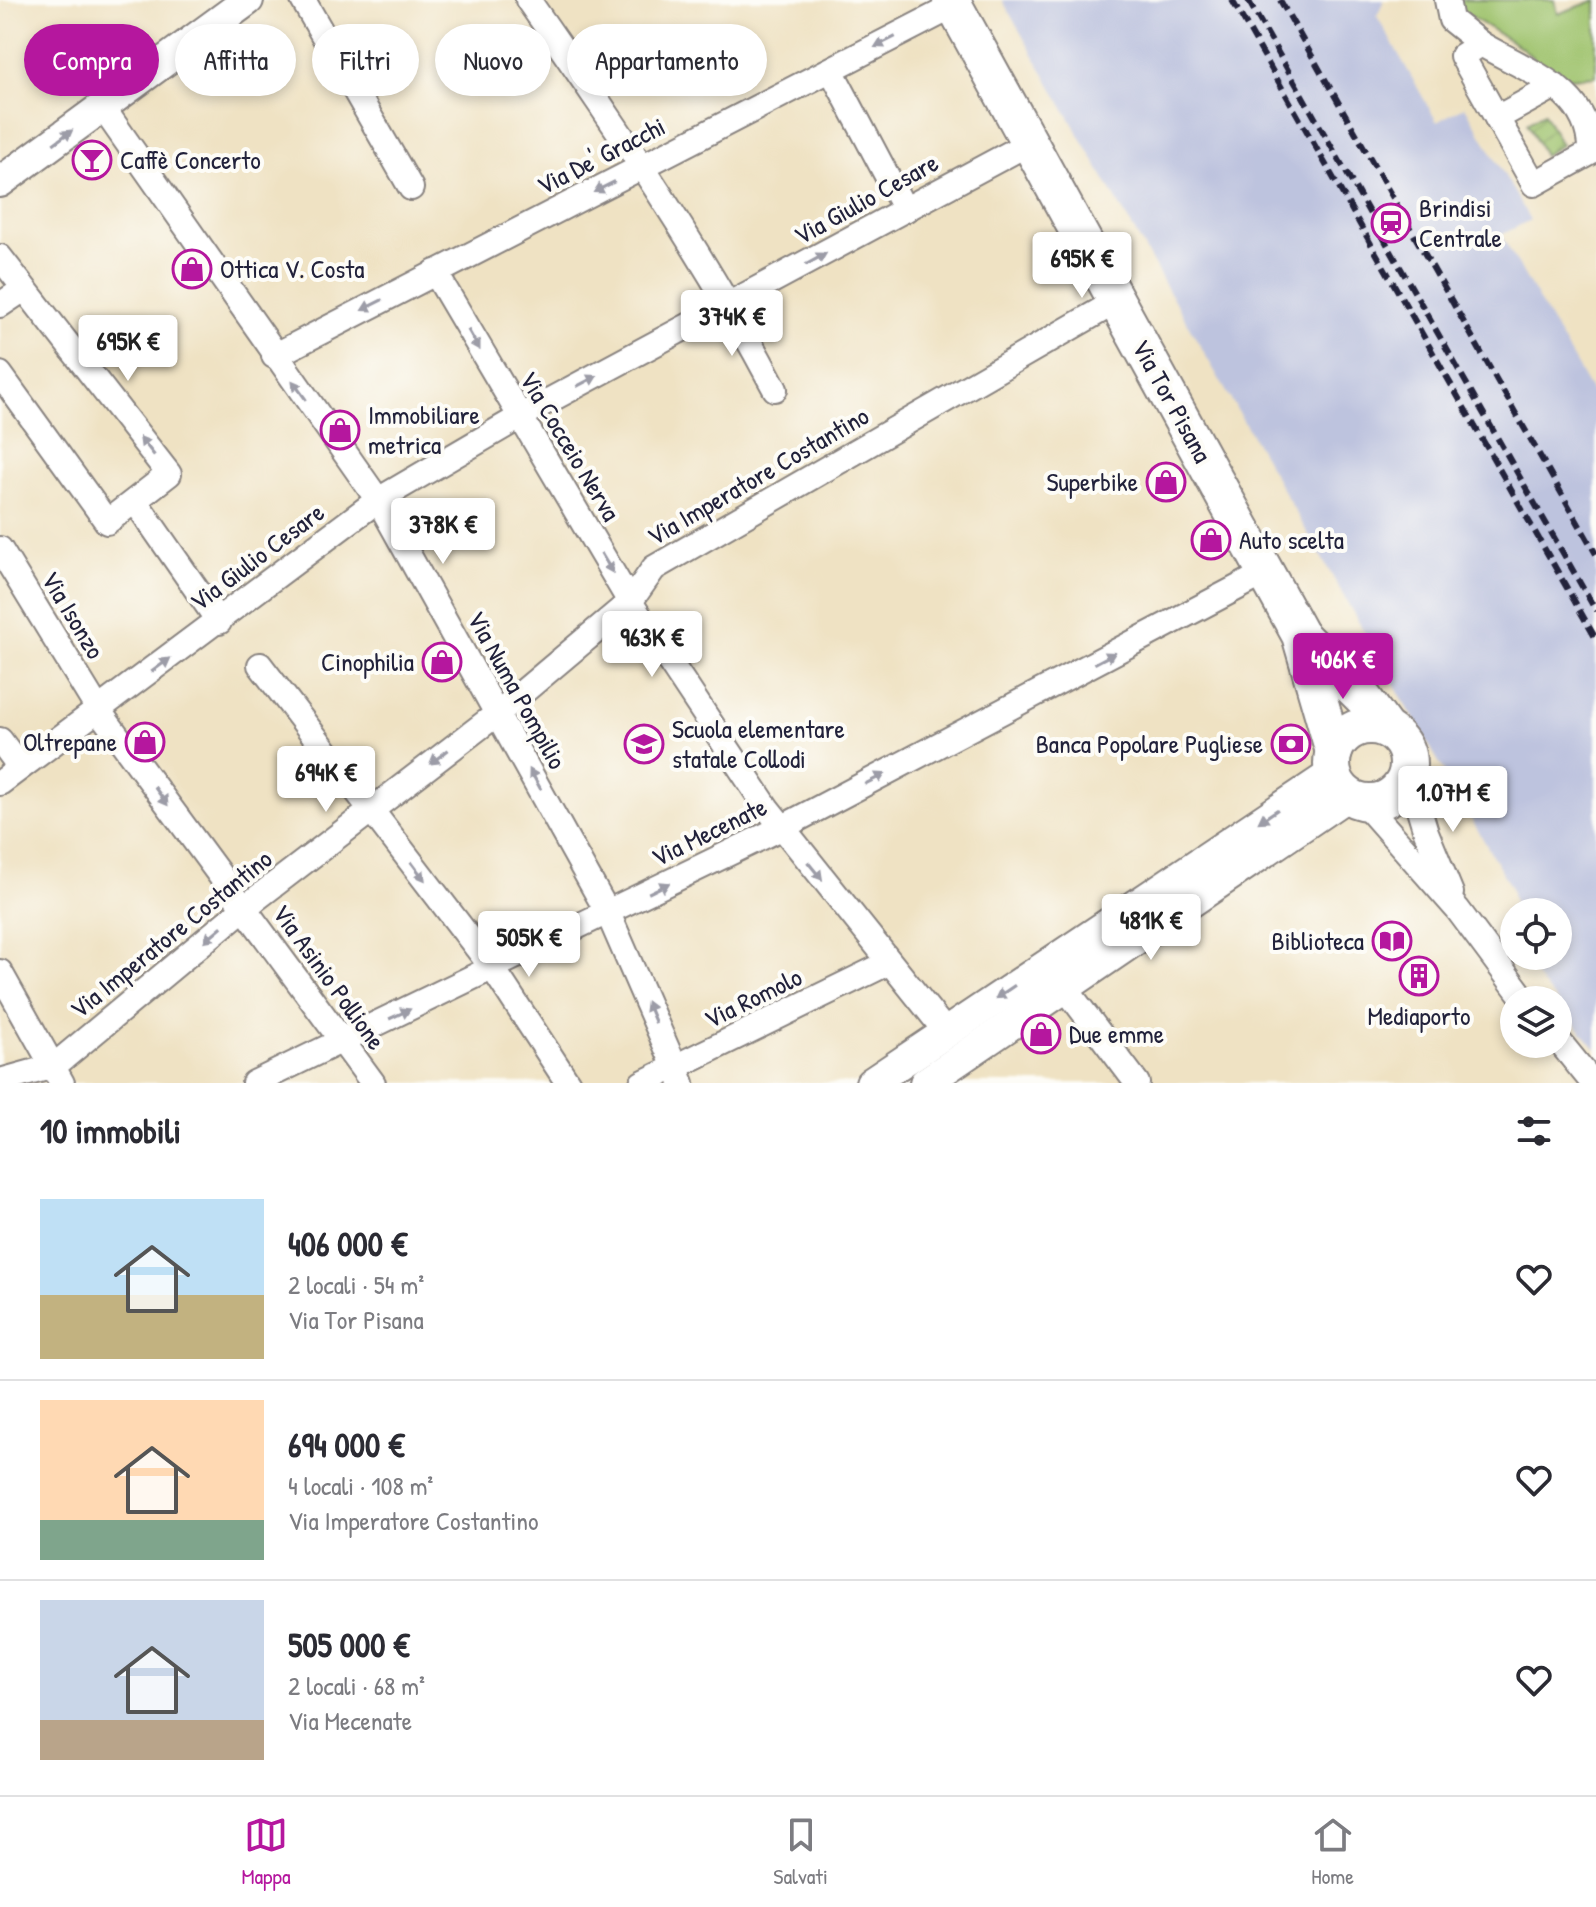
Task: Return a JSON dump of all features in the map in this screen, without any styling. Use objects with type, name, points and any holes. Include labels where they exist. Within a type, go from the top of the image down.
[{"type":"main road","name":"Via Tor Pisana","points":[[953,3],[1300,635],[1344,780]]},
{"type":"main road","name":"Via Tor Pisana","points":[[1300,635],[1365,700],[1386,729],[1402,742],[1409,763],[1408,773]]},
{"type":"main road","points":[[1386,729],[1376,726],[1355,729],[1339,742],[1344,780],[1382,801],[1399,790],[1408,773]]},
{"type":"street","points":[[0,182],[248,0]]},
{"type":"street","points":[[303,0],[411,188]]},
{"type":"street","points":[[528,0],[644,166],[730,305],[775,389]]},
{"type":"street","points":[[1447,0],[1451,20],[1481,44],[1589,107],[1590,153],[1534,184],[1462,56],[1481,44]]},
{"type":"street","name":"Via De' Gracchi","points":[[274,356],[831,70],[953,3]]},
{"type":"street","points":[[831,70],[905,210]]},
{"type":"street","points":[[1497,118],[1555,86]]},
{"type":"street","name":"Via Numa Pompilio","points":[[103,108],[274,356],[378,500],[608,913],[679,1075]]},
{"type":"street","name":"Via Giulio Cesare","points":[[0,783],[378,500],[520,418],[1029,143]]},
{"type":"street","points":[[0,257],[169,474],[107,522],[0,374]]},
{"type":"street","name":"Via Cocceio Nerva","points":[[435,272],[630,602],[781,828],[946,1032]]},
{"type":"street","points":[[0,305],[24,289]]},
{"type":"street","name":"Via Imperatore Costantino","points":[[0,1081],[58,1074],[244,908],[498,713],[630,602],[654,568],[1117,301]]},
{"type":"street","points":[[135,501],[219,622]]},
{"type":"street","name":"Via Isonzo","points":[[0,549],[99,711]]},
{"type":"street","name":"Via Mecenate","points":[[254,1083],[494,970],[781,828],[1267,572]]},
{"type":"street","points":[[260,665],[494,970],[568,1083]]},
{"type":"street","name":"Via Asinio Pollione","points":[[99,711],[373,1083]]},
{"type":"street","points":[[0,740],[20,767]]},
{"type":"street","name":"Via Tor Pisana","points":[[1408,773],[1426,832],[1458,910]]},
{"type":"street","points":[[871,1083],[1047,964],[1344,780]]},
{"type":"street","points":[[925,1083],[1065,989],[1344,780]]},
{"type":"street","name":"Via Tor Pisana","points":[[1344,780],[1458,910],[1515,986]]},
{"type":"street","name":"Via Romolo","points":[[642,1083],[679,1075],[888,963]]},
{"type":"street","points":[[1047,964],[1137,1083]]},
{"type":"street","points":[[0,972],[58,1074]]},
{"type":"street","points":[[1572,1057],[1593,1083]]},
{"type":"shaded area","points":[[1002,0],[1384,0],[1377,16],[1437,122],[1465,106],[1530,220],[1501,235],[1596,399],[1596,1049],[1572,1020],[1572,986],[1544,986],[1530,970],[1572,970],[1572,898],[1513,898],[1511,888]]},
{"type":"green space","points":[[1457,0],[1555,0],[1558,14],[1596,0],[1596,76],[1556,79],[1522,48],[1452,5],[1460,2]]},
{"type":"green space","points":[[1544,113],[1561,145],[1544,155],[1527,123]]},
{"type":"railway","points":[[1232,0],[1596,639]]},
{"type":"railway","points":[[1248,0],[1596,611]]},
{"type":"railway","points":[[1280,0],[1596,554]]},
{"type":"place","name":"Caffè Concerto","points":[[92,160]]},
{"type":"place","name":"Brindisi Centrale","points":[[1391,223]]},
{"type":"place","name":"Ottica V. Costa","points":[[192,269]]},
{"type":"place","name":"Immobiliare metrica","points":[[340,430]]},
{"type":"place","name":"Superbike","points":[[1166,482]]},
{"type":"place","name":"Auto scelta","points":[[1211,540]]},
{"type":"place","name":"Cinophilia","points":[[442,662]]},
{"type":"place","name":"Oltrepane","points":[[145,742]]},
{"type":"place","name":"Scuola elementare statale Collodi","points":[[644,744]]},
{"type":"place","name":"Banca Popolare Pugliese","points":[[1291,744]]},
{"type":"place","name":"Biblioteca","points":[[1392,941]]},
{"type":"place","name":"Mediaporto","points":[[1419,976]]},
{"type":"place","name":"Due emme","points":[[1041,1034]]}]
